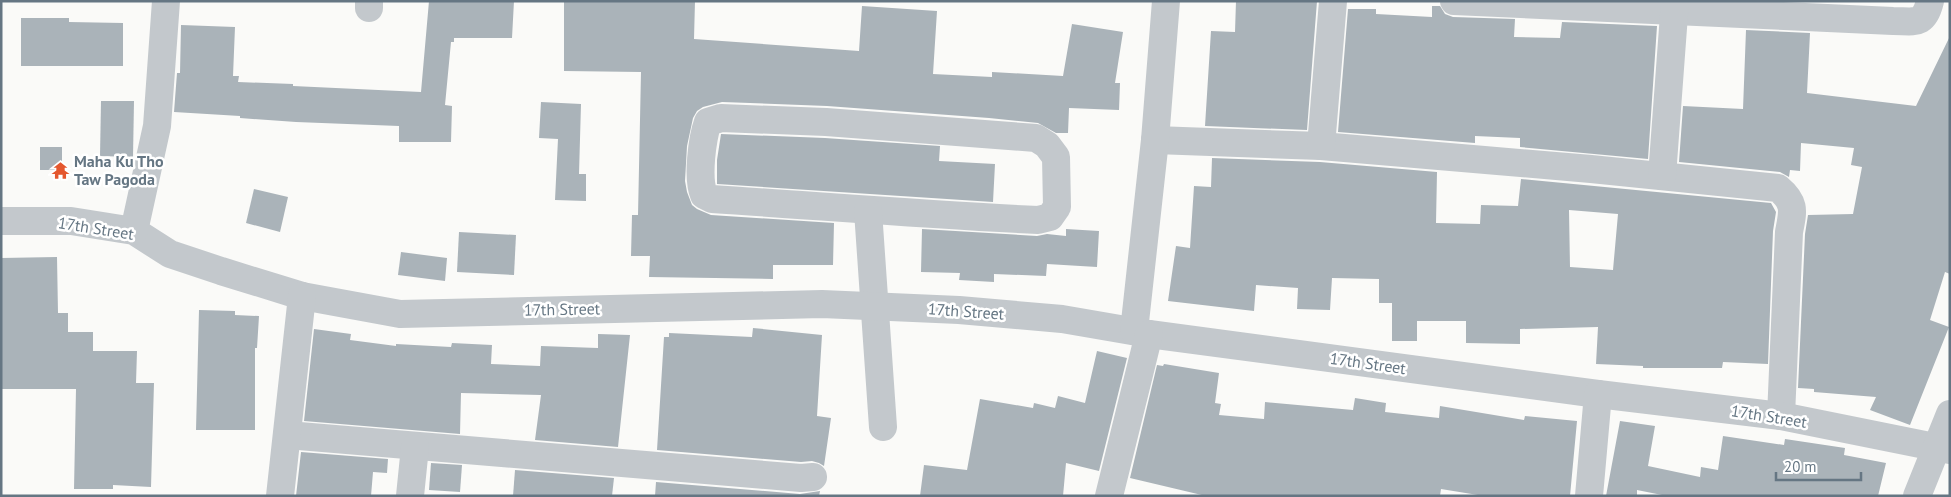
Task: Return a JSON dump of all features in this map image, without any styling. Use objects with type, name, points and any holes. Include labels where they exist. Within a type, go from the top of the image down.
[{"type":"street","points":[[134,231],[157,126],[166,1]]},
{"type":"street","points":[[1109,496],[1142,332],[1166,1]]},
{"type":"street","points":[[1320,146],[1333,1]]},
{"type":"street","points":[[1454,1],[1674,6],[1919,21],[1924,17],[1930,1]]},
{"type":"street","points":[[1662,176],[1674,6]]},
{"type":"street","points":[[721,118],[826,122],[1036,138],[1047,145],[1056,158],[1057,207],[1050,217],[1038,220],[868,211],[712,199],[704,195],[700,186],[704,132],[708,122],[721,118]]},
{"type":"street","points":[[1155,140],[1320,146],[1778,188],[1788,197],[1793,208],[1789,232],[1782,416]]},
{"type":"street","points":[[868,211],[873,306],[883,427]]},
{"type":"street","name":"17th Street","points":[[1,221],[72,221],[134,231],[170,254],[302,296],[400,314],[768,304],[959,310],[1053,318],[1142,332],[1598,394],[1782,416],[1943,448]]},
{"type":"street","points":[[280,496],[302,296]]},
{"type":"street","points":[[1589,496],[1598,394]]},
{"type":"street","points":[[1917,496],[1943,448],[1950,414]]},
{"type":"street","points":[[286,435],[801,478],[813,477]]},
{"type":"street","points":[[410,496],[415,447]]},
{"type":"building","points":[[429,1],[514,1],[512,38],[454,38],[454,42],[451,42],[445,105],[452,106],[451,142],[399,142],[399,126],[296,122],[174,112],[177,73],[180,73],[181,25],[235,27],[233,76],[239,76],[238,82],[421,92]]},
{"type":"building","points":[[564,1],[695,1],[694,39],[859,51],[862,6],[937,11],[933,74],[992,77],[992,72],[1063,76],[1072,24],[1123,32],[1115,83],[1120,83],[1119,110],[1069,108],[1068,133],[1056,133],[1038,123],[827,106],[722,102],[703,107],[697,111],[693,118],[687,146],[685,181],[692,205],[711,215],[834,223],[833,265],[773,265],[773,279],[649,277],[650,256],[631,256],[632,215],[638,215],[641,72],[564,71]]},
{"type":"building","points":[[1236,1],[1317,1],[1307,130],[1205,126],[1211,31],[1235,32]]},
{"type":"building","points":[[1432,6],[1440,6],[1445,14],[1453,17],[1515,19],[1514,37],[1560,38],[1562,22],[1657,26],[1648,159],[1520,147],[1520,138],[1475,136],[1475,143],[1338,132],[1348,9],[1376,9],[1376,14],[1432,17]]},
{"type":"building","points":[[21,18],[69,18],[69,22],[123,23],[123,66],[21,66]]},
{"type":"building","points":[[1746,30],[1810,33],[1807,93],[1916,106],[1950,36],[1950,274],[1945,272],[1930,320],[1949,327],[1910,425],[1870,410],[1876,397],[1814,392],[1814,389],[1798,388],[1805,234],[1808,215],[1853,214],[1862,167],[1851,165],[1854,148],[1801,143],[1800,171],[1790,170],[1789,177],[1780,172],[1679,162],[1683,106],[1743,109]]},
{"type":"building","points":[[101,101],[134,101],[133,157],[100,156]]},
{"type":"building","points":[[541,102],[581,104],[579,174],[586,174],[586,201],[555,200],[558,139],[539,138]]},
{"type":"building","points":[[721,134],[825,138],[940,146],[939,161],[995,164],[993,202],[717,184],[717,160]]},
{"type":"building","points":[[40,147],[62,147],[62,170],[40,170]]},
{"type":"building","points":[[1212,158],[1320,162],[1437,172],[1436,223],[1480,224],[1481,205],[1518,206],[1521,179],[1771,203],[1776,212],[1773,231],[1768,364],[1723,362],[1722,368],[1643,368],[1643,366],[1596,364],[1598,327],[1520,329],[1520,344],[1466,343],[1466,321],[1417,321],[1417,341],[1392,341],[1392,303],[1379,303],[1379,279],[1332,278],[1330,310],[1297,309],[1298,288],[1256,285],[1254,311],[1168,301],[1176,246],[1190,248],[1194,186],[1211,187]],"holes":[[[1569,210],[1618,214],[1613,270],[1570,267]]]},
{"type":"building","points":[[254,189],[288,197],[280,232],[246,223]]},
{"type":"building","points":[[922,229],[1037,236],[1047,234],[1066,236],[1066,229],[1099,231],[1097,267],[1047,264],[1046,276],[994,274],[994,282],[959,280],[960,273],[921,272]]},
{"type":"building","points":[[459,232],[516,235],[514,275],[457,272]]},
{"type":"building","points":[[401,252],[447,258],[445,281],[398,275]]},
{"type":"building","points":[[57,257],[58,313],[68,313],[68,332],[93,332],[93,351],[137,351],[136,383],[154,383],[151,487],[113,485],[113,489],[74,489],[76,389],[1,389],[1,258]]},
{"type":"building","points":[[199,310],[235,311],[235,315],[259,316],[257,348],[255,348],[255,430],[196,430]]},
{"type":"building","points":[[753,328],[822,335],[817,416],[831,418],[824,466],[812,461],[801,462],[657,450],[664,337],[669,337],[669,333],[752,337]]},
{"type":"building","points":[[314,329],[351,334],[350,340],[396,346],[396,344],[451,347],[452,343],[492,345],[491,364],[540,366],[541,346],[598,348],[598,334],[630,335],[618,447],[535,440],[541,395],[461,393],[460,434],[304,421]]},
{"type":"building","points":[[1097,351],[1127,358],[1099,471],[1066,463],[1063,496],[920,496],[924,465],[967,470],[980,399],[1033,408],[1034,403],[1055,408],[1058,396],[1085,403]]},
{"type":"building","points":[[1164,364],[1219,373],[1215,403],[1221,404],[1219,415],[1264,419],[1265,402],[1353,410],[1355,398],[1386,403],[1385,412],[1439,418],[1440,406],[1524,420],[1525,416],[1577,421],[1570,496],[1484,496],[1441,489],[1440,496],[1206,496],[1130,478],[1157,365],[1163,366]]},
{"type":"building","points":[[1620,421],[1655,426],[1648,466],[1700,477],[1701,467],[1718,470],[1723,436],[1784,445],[1785,439],[1845,448],[1844,455],[1886,463],[1878,496],[1667,496],[1637,490],[1637,496],[1606,496]]},
{"type":"building","points":[[301,452],[388,459],[387,473],[373,472],[371,496],[296,496]]},
{"type":"building","points":[[431,463],[462,465],[460,492],[429,490]]},
{"type":"building","points":[[515,470],[614,478],[612,496],[513,496]]},
{"type":"building","points":[[656,482],[800,494],[820,491],[819,496],[655,496]]},
{"type":"place","name":"Maha Ku Tho Taw Pagoda","points":[[60,170]]}]
